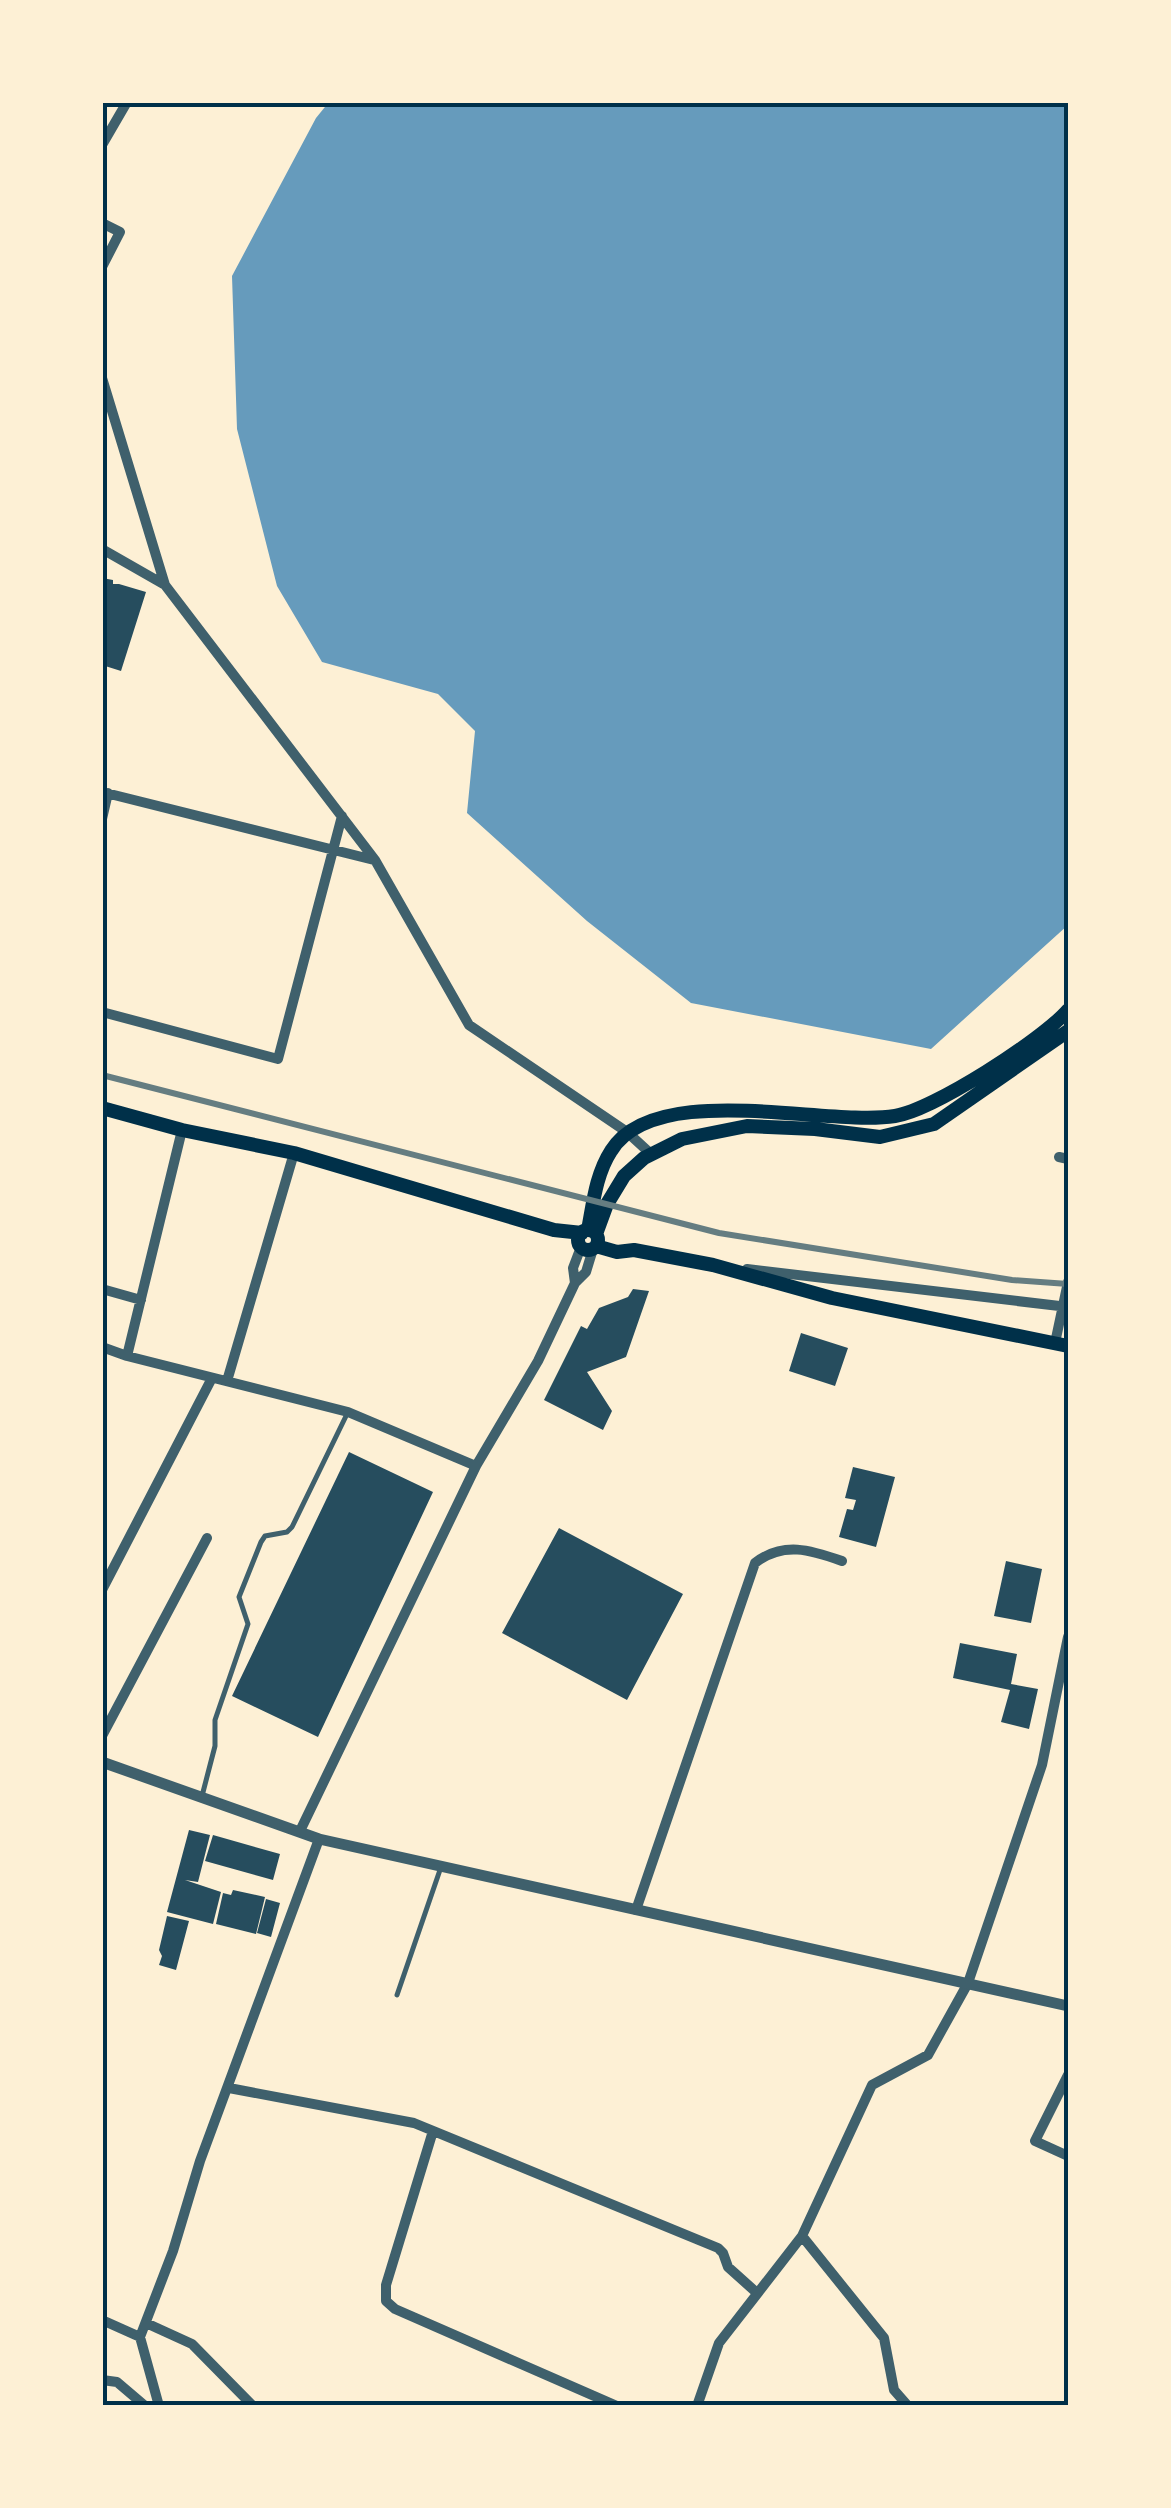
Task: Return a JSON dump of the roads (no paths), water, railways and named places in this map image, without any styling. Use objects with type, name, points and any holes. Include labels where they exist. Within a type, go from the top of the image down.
[{"type":"main road","points":[[589,1240],[601,1171],[612,1148],[627,1132],[689,1112],[749,1110],[893,1117],[914,1111],[960,1087],[1022,1047],[1068,1010]]},
{"type":"main road","points":[[589,1240],[615,1189],[634,1166],[682,1139],[747,1126],[880,1137],[934,1124],[1068,1031]]},
{"type":"main road","points":[[102,1108],[182,1130],[294,1152],[589,1240],[619,1242],[634,1250],[713,1265],[832,1298],[1062,1344]]},
{"type":"street","points":[[102,146],[126,102]]},
{"type":"street","points":[[102,223],[120,232],[102,266]]},
{"type":"street","points":[[102,378],[165,585],[375,860],[468,1025],[627,1132],[651,1154]]},
{"type":"street","points":[[102,549],[165,585]]},
{"type":"street","points":[[102,819],[105,793],[375,860]]},
{"type":"street","points":[[102,1012],[278,1059],[342,816]]},
{"type":"street","points":[[127,1356],[182,1130]]},
{"type":"street","points":[[227,1381],[294,1152]]},
{"type":"street","points":[[300,1831],[476,1466],[538,1362],[575,1284],[573,1268],[589,1240]]},
{"type":"street","points":[[713,1265],[1066,1306]]},
{"type":"street","points":[[1062,1344],[1068,1282]]},
{"type":"street","points":[[102,1289],[140,1300]]},
{"type":"street","points":[[102,1348],[348,1412],[476,1466]]},
{"type":"street","points":[[102,1590],[212,1378]]},
{"type":"street","points":[[102,1736],[207,1538]]},
{"type":"street","points":[[636,1910],[754,1563],[767,1553],[787,1548],[842,1561]]},
{"type":"street","points":[[697,2406],[719,2343],[802,2236],[872,2085],[928,2055],[968,1984],[1042,1765],[1068,1637]]},
{"type":"street","points":[[102,1762],[319,1839],[1068,2006]]},
{"type":"street","points":[[159,2406],[140,2338],[173,2251],[200,2161],[319,1839]]},
{"type":"street","points":[[1068,2075],[1035,2141],[1068,2156]]},
{"type":"street","points":[[229,2088],[414,2123],[718,2248],[728,2267],[758,2293]]},
{"type":"street","points":[[433,2131],[386,2285],[386,2301],[396,2309],[617,2406]]},
{"type":"street","points":[[802,2236],[884,2338],[894,2390],[908,2406]]},
{"type":"street","points":[[102,2320],[140,2338]]},
{"type":"street","points":[[146,2323],[192,2344],[253,2406]]},
{"type":"street","points":[[102,2380],[116,2382],[144,2405],[155,2391]]},
{"type":"lane","points":[[202,1796],[215,1746],[215,1720],[248,1624],[240,1597],[265,1536],[287,1532],[292,1527],[348,1412]]},
{"type":"lane","points":[[398,1995],[441,1868]]},
{"type":"water","points":[[329,102],[1068,103],[1068,925],[931,1049],[691,1003],[587,921],[467,813],[475,731],[438,694],[322,662],[277,586],[237,429],[232,276],[316,118]]},
{"type":"railway","points":[[102,1075],[719,1233],[1012,1280],[1068,1284]]}]
